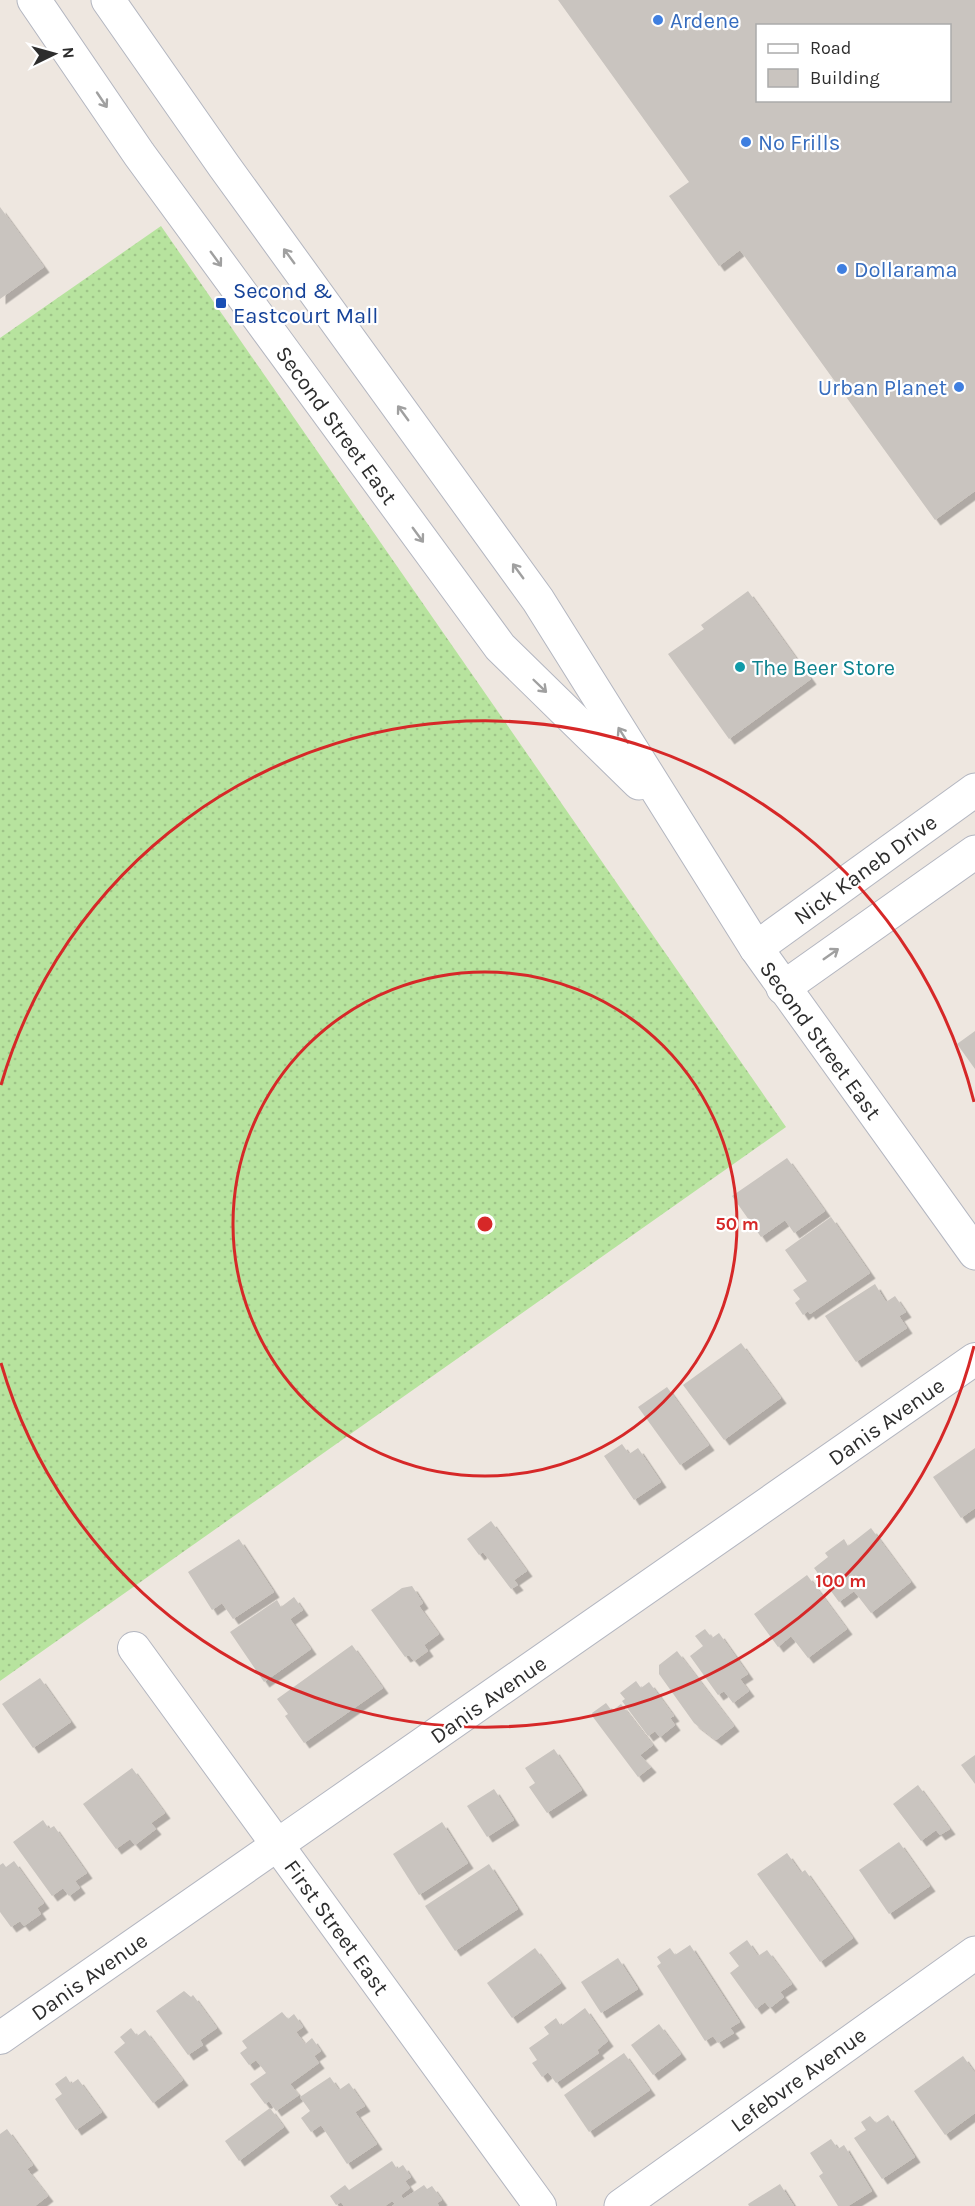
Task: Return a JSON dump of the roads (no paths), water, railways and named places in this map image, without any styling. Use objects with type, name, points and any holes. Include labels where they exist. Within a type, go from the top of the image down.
[{"type":"main road","name":"Second Street East","points":[[34,0],[140,154],[500,647],[677,820]]},
{"type":"main road","name":"Second Street East","points":[[108,0],[231,176],[538,600],[756,948],[975,1252]]},
{"type":"main road","name":"Nick Kaneb Drive","points":[[756,948],[975,790]]},
{"type":"main road","points":[[783,988],[975,852]]},
{"type":"main road","name":"Lefebvre Avenue","points":[[621,2206],[975,1953]]},
{"type":"street","name":"Danis Avenue","points":[[0,2038],[975,1359]]},
{"type":"street","name":"First Street East","points":[[134,1648],[540,2206]]},
{"type":"place","name":"Ardene","points":[[658,20]]},
{"type":"place","name":"No Frills","points":[[746,142]]},
{"type":"place","name":"Dollarama","points":[[842,269]]},
{"type":"place","name":"Second & Eastcourt Mall","points":[[221,303]]},
{"type":"place","name":"Urban Planet","points":[[959,387]]},
{"type":"place","name":"The Beer Store","points":[[740,667]]}]
